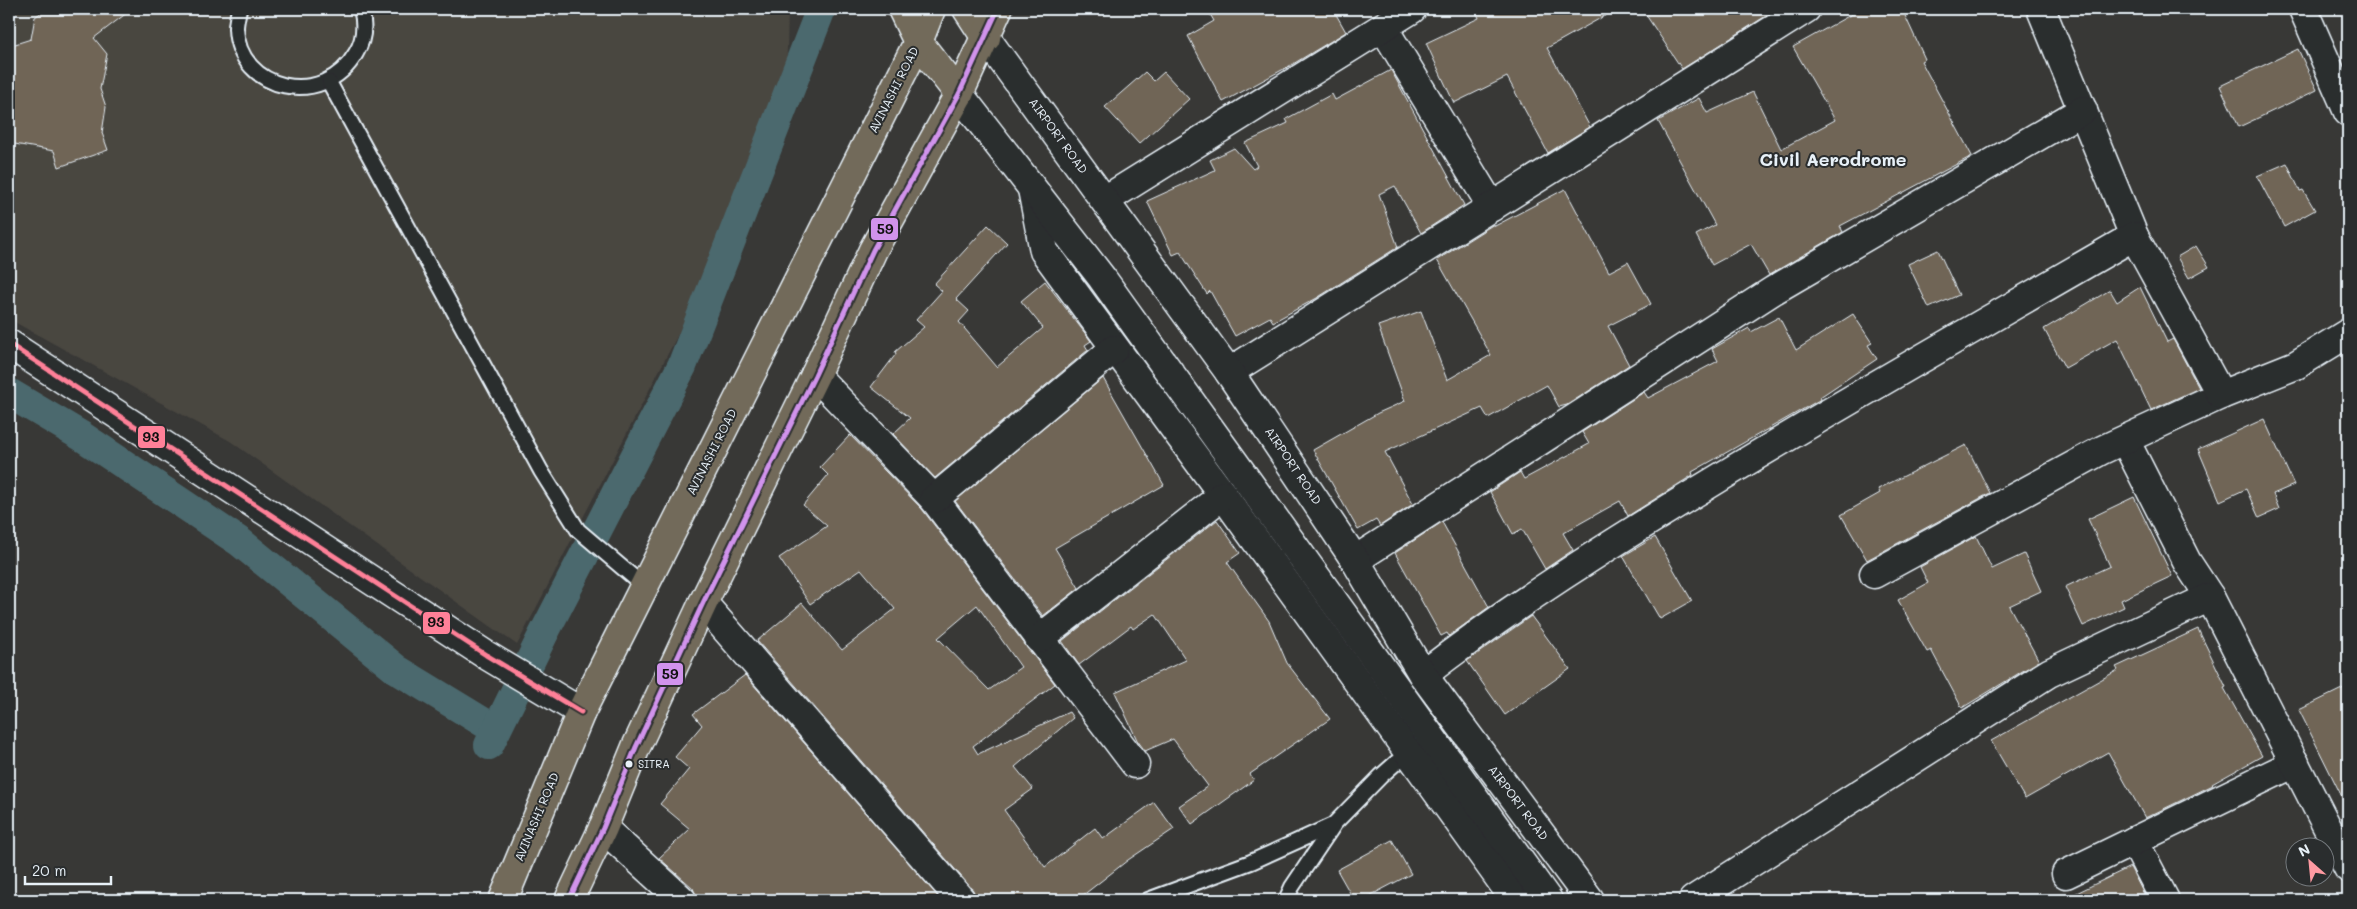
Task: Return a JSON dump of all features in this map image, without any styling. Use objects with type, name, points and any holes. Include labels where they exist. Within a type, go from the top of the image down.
[{"type":"main road","points":[[902,9],[918,42],[959,94]]},
{"type":"main road","name":"AVINASHI ROAD","points":[[503,900],[581,712],[918,42],[931,9]]},
{"type":"main road","points":[[967,9],[986,38]]},
{"type":"main road","points":[[569,900],[603,828],[636,747],[703,603],[815,375],[873,250],[959,94],[998,9]]},
{"type":"street","points":[[1105,200],[1412,9]]},
{"type":"street","points":[[1229,372],[1806,9]]},
{"type":"street","points":[[2041,9],[2134,236],[2222,395]]},
{"type":"street","points":[[2302,9],[2348,112]]},
{"type":"street","points":[[1383,27],[1492,206]]},
{"type":"street","name":"AIRPORT ROAD","points":[[986,38],[1229,372],[1355,560],[1423,676],[1590,900]]},
{"type":"street","points":[[959,94],[1102,278],[1548,900]]},
{"type":"street","points":[[1355,560],[1774,290],[2083,110]]},
{"type":"street","points":[[1032,189],[1044,251],[1114,349],[1223,495],[1514,900]]},
{"type":"street","points":[[1423,676],[1481,630],[1629,532],[1827,412],[2134,236]]},
{"type":"street","points":[[1874,574],[2125,440],[2222,395],[2296,365],[2348,333]]},
{"type":"street","points":[[9,344],[486,655],[581,712]]},
{"type":"street","points":[[934,499],[1114,349]]},
{"type":"street","points":[[815,375],[934,499],[1135,764]]},
{"type":"street","points":[[2125,440],[2187,562],[2210,597],[2348,868]]},
{"type":"street","points":[[1039,638],[1223,495]]},
{"type":"street","points":[[1693,900],[2049,673],[2210,597]]},
{"type":"street","points":[[703,603],[961,900]]},
{"type":"street","points":[[2066,874],[2295,763]]},
{"type":"street","points":[[603,828],[682,900]]},
{"type":"street","points":[[2134,841],[2165,900]]},
{"type":"lane","points":[[238,9],[236,29],[242,53],[258,72],[279,85],[305,88],[329,82],[349,66],[361,44],[364,20],[361,9]]},
{"type":"lane","points":[[329,82],[541,471],[578,530],[645,587]]},
{"type":"lane","points":[[1286,900],[1292,886],[1333,825],[1381,776],[1408,752]]},
{"type":"lane","points":[[1148,900],[1251,862],[1333,825]]},
{"type":"shaded area","points":[[9,9],[788,9],[785,128],[517,645],[230,441],[9,319]]},
{"type":"building","points":[[46,9],[132,9],[94,38],[107,54],[100,89],[106,107],[102,133],[108,150],[59,167],[54,151],[9,143],[9,46],[31,39],[35,17]]},
{"type":"building","points":[[1207,9],[1333,9],[1346,32],[1293,64],[1223,102],[1188,36],[1214,21]]},
{"type":"building","points":[[1475,9],[1617,9],[1547,48],[1590,127],[1548,153],[1507,77],[1454,103],[1426,43],[1479,18]]},
{"type":"building","points":[[1642,9],[1777,9],[1682,69]]},
{"type":"building","points":[[1861,9],[1902,9],[1925,59],[1921,61],[1972,156],[1840,226],[1843,232],[1769,275],[1751,244],[1712,265],[1696,235],[1715,225],[1658,121],[1699,98],[1707,113],[1753,92],[1781,149],[1835,120],[1793,47]]},
{"type":"building","points":[[2298,49],[2317,90],[2239,127],[2220,86]]},
{"type":"building","points":[[1391,70],[1464,205],[1421,233],[1395,186],[1379,194],[1398,247],[1317,298],[1273,322],[1270,317],[1235,336],[1210,291],[1207,294],[1180,252],[1173,255],[1147,201],[1215,170],[1210,160],[1234,148],[1253,169],[1257,166],[1245,143],[1288,123],[1286,119],[1332,94],[1335,100]]},
{"type":"building","points":[[1145,72],[1154,81],[1164,72],[1189,99],[1139,144],[1105,107]]},
{"type":"building","points":[[2287,163],[2300,191],[2303,190],[2315,210],[2284,227],[2257,176]]},
{"type":"building","points":[[1565,189],[1609,272],[1628,262],[1651,304],[1608,326],[1629,365],[1567,405],[1559,407],[1547,385],[1488,418],[1482,408],[1385,452],[1413,504],[1380,526],[1376,520],[1358,530],[1313,450],[1378,413],[1405,401],[1378,326],[1421,311],[1447,380],[1491,355],[1437,260],[1494,224],[1495,226]]},
{"type":"building","points":[[988,225],[1007,243],[956,299],[969,311],[959,322],[997,367],[1043,328],[1021,301],[1045,281],[1091,341],[1085,345],[1088,350],[935,478],[893,434],[910,418],[871,387],[896,354],[895,352],[924,327],[916,320],[942,291],[934,284]]},
{"type":"building","points":[[2196,246],[2209,267],[2189,278],[2177,257]]},
{"type":"building","points":[[1938,250],[1959,295],[1929,308],[1908,264]]},
{"type":"building","points":[[2140,287],[2167,342],[2173,339],[2199,388],[2151,410],[2117,339],[2065,368],[2044,329],[2110,290],[2117,302]]},
{"type":"building","points":[[1853,314],[1872,343],[1868,345],[1877,359],[1820,397],[1821,399],[1692,472],[1693,475],[1628,516],[1620,501],[1563,533],[1573,550],[1545,569],[1522,529],[1513,534],[1490,492],[1520,472],[1524,479],[1589,444],[1582,432],[1644,392],[1648,398],[1718,361],[1712,349],[1749,328],[1751,332],[1779,317],[1796,350]]},
{"type":"building","points":[[1103,378],[1164,485],[1055,548],[1079,588],[1043,616],[955,501]]},
{"type":"building","points":[[2264,419],[2294,485],[2273,494],[2279,509],[2259,518],[2246,489],[2220,501],[2198,449]]},
{"type":"building","points":[[850,435],[922,509],[1055,684],[973,746],[978,754],[1069,712],[1073,718],[1015,767],[1033,789],[1004,810],[1045,867],[1095,828],[1103,839],[1154,802],[1174,829],[1128,860],[1077,900],[976,900],[973,890],[757,641],[802,603],[842,650],[895,609],[861,569],[810,604],[779,558],[827,526],[803,505],[828,475],[820,467]],"holes":[[[977,605],[1021,667],[989,690],[938,638]]]},
{"type":"building","points":[[1966,445],[1990,493],[1867,560],[1841,515],[1880,493],[1878,489]]},
{"type":"building","points":[[2134,497],[2172,576],[2121,600],[2124,607],[2083,626],[2065,587],[2110,566],[2088,519]]},
{"type":"building","points":[[1217,520],[1240,553],[1227,562],[1269,621],[1287,663],[1330,719],[1250,774],[1254,780],[1192,824],[1179,806],[1208,786],[1173,739],[1145,751],[1137,740],[1115,692],[1186,660],[1155,614],[1133,629],[1131,626],[1079,665],[1062,641]]},
{"type":"building","points":[[1442,522],[1489,607],[1449,636],[1447,633],[1441,636],[1395,553]]},
{"type":"building","points":[[1976,536],[1992,569],[2024,554],[2041,591],[2009,606],[2039,661],[1962,708],[1931,650],[1927,652],[1898,600],[1928,583],[1920,567]]},
{"type":"building","points":[[1655,537],[1692,601],[1660,619],[1623,556]]},
{"type":"building","points":[[1531,616],[1570,669],[1505,715],[1467,661]]},
{"type":"building","points":[[2198,629],[2226,687],[2224,688],[2262,756],[2213,785],[2145,818],[2108,752],[2025,799],[1991,741],[2118,670],[2116,667]]},
{"type":"building","points":[[745,675],[941,900],[697,900],[693,888],[659,858],[690,829],[660,804],[689,769],[675,757],[702,725],[693,714]]},
{"type":"building","points":[[2348,686],[2348,809],[2299,710]]},
{"type":"building","points":[[1392,840],[1411,874],[1362,900],[1354,900],[1337,870]]},
{"type":"building","points":[[2130,867],[2147,900],[2062,900]]},
{"type":"waterway","points":[[489,745],[543,635],[682,366],[821,9]]},
{"type":"waterway","points":[[9,393],[83,437],[240,542],[396,669],[496,730]]},
{"type":"transit line","name":"59","points":[[569,900],[603,828],[636,747],[703,603],[815,375],[873,250],[959,94],[998,9]]},
{"type":"transit line","name":"93","points":[[9,344],[486,655],[581,712]]},
{"type":"place","name":"SITRA","points":[[629,764]]},
{"type":"district","name":"Civil Aerodrome","points":[[1833,160]]}]
